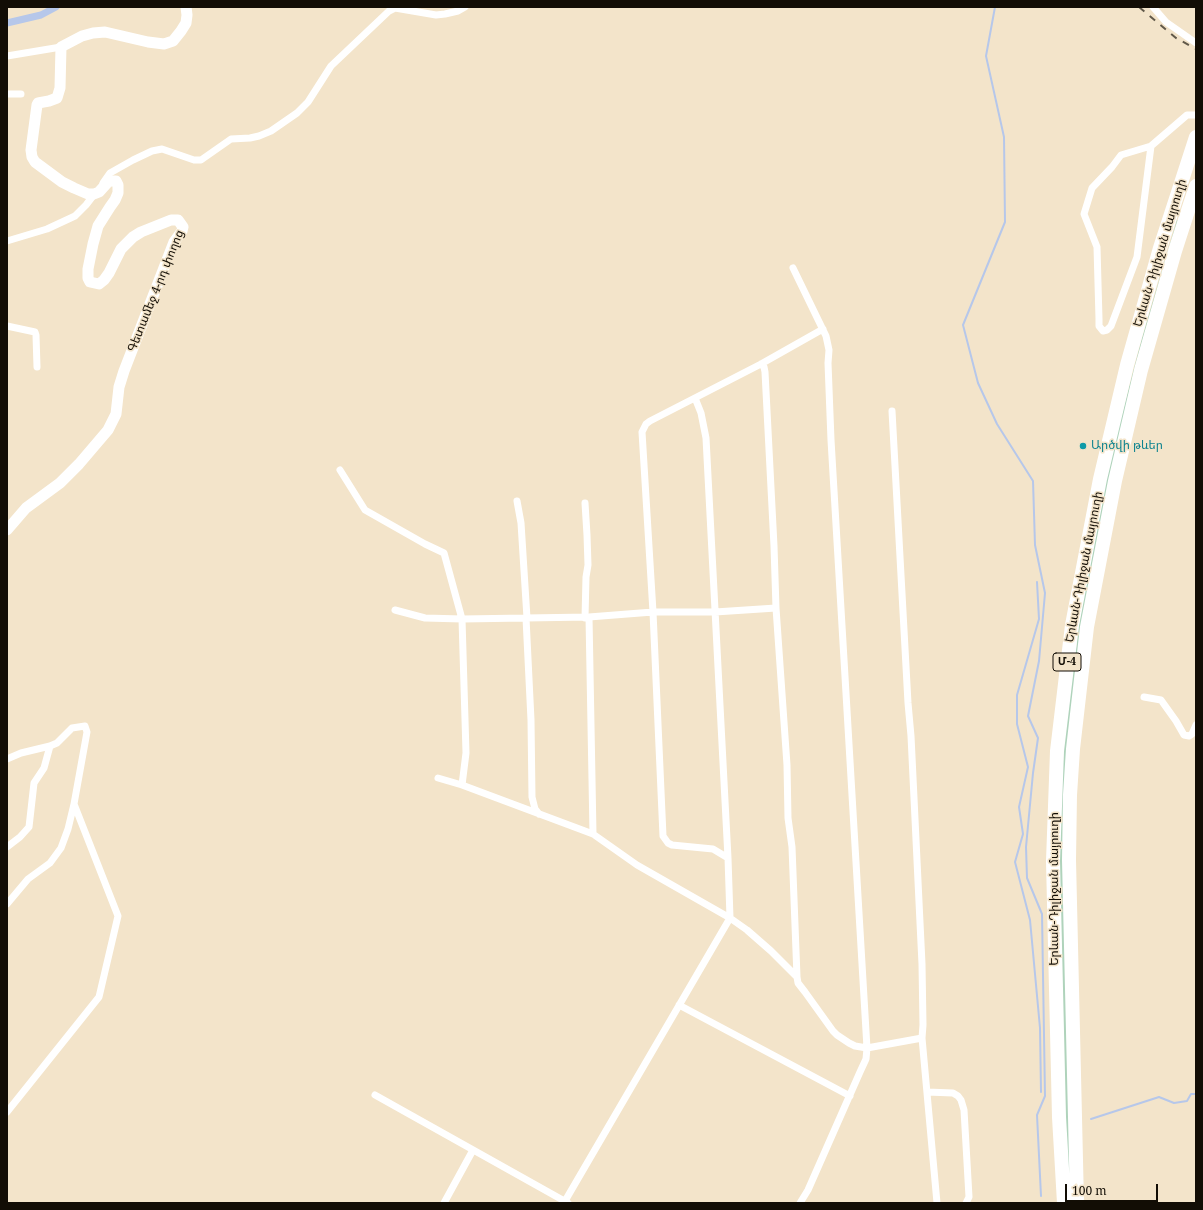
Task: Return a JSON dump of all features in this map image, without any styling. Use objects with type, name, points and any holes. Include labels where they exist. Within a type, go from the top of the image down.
[{"type":"highway","name":"Երևան-Դիլիջան մայրուղի","points":[[1064,1203],[1059,1117],[1053,861],[1057,751],[1072,625],[1100,479],[1126,365],[1160,248],[1196,136]]},
{"type":"highway","name":"Երևան-Դիլիջան մայրուղի","points":[[1077,1203],[1068,860],[1073,749],[1087,627],[1115,481],[1141,370],[1175,251],[1196,186]]},
{"type":"street","points":[[7,56],[61,47],[82,36],[105,32],[148,42],[164,44],[172,41],[186,23],[186,7]]},
{"type":"street","points":[[7,241],[46,229],[74,216],[86,205],[110,173],[152,151],[162,149],[194,160],[201,160],[231,139],[259,136],[271,131],[297,113],[308,102],[331,66],[389,11],[395,8],[440,15],[458,11],[465,7]]},
{"type":"street","points":[[1153,7],[1166,22],[1196,43]]},
{"type":"street","points":[[61,47],[60,88],[57,98],[38,103],[31,150],[32,157],[35,162],[62,182],[88,194],[94,194]]},
{"type":"street","points":[[7,94],[21,94]]},
{"type":"street","points":[[1151,146],[1137,257],[1111,326],[1107,330],[1103,331],[1099,326],[1098,319],[1097,247],[1084,214],[1092,188],[1121,155],[1151,146],[1187,115],[1196,115]]},
{"type":"street","name":"Գետամեջ 4-րդ փողոց","points":[[7,530],[26,508],[60,483],[79,464],[108,430],[116,414],[124,370],[174,242],[182,231],[183,227],[178,220],[171,220],[141,232],[133,237],[121,249],[104,280],[99,284],[90,282],[88,278],[88,269],[98,226],[116,200],[118,185],[116,181],[108,182],[99,192],[94,194]]},
{"type":"street","points":[[793,268],[823,329],[829,350],[828,363],[832,456],[867,1048],[866,1059],[808,1190],[800,1203]]},
{"type":"street","points":[[7,326],[35,332],[37,367]]},
{"type":"street","points":[[728,858],[713,849],[672,845],[668,843],[663,836],[642,432],[646,424],[650,421],[761,364],[823,329]]},
{"type":"street","points":[[761,364],[764,367],[765,372],[776,608],[787,772],[788,818],[792,847],[796,977]]},
{"type":"street","points":[[375,1095],[567,1202],[730,918],[706,438],[701,413],[695,398]]},
{"type":"street","points":[[892,411],[911,736],[922,964],[924,1025],[922,1038],[937,1203]]},
{"type":"street","points":[[340,470],[365,510],[444,553],[462,620],[466,753],[462,785]]},
{"type":"street","points":[[517,501],[521,523],[526,618],[531,720],[532,797],[535,809],[539,814]]},
{"type":"street","points":[[585,503],[588,565],[586,577],[593,834]]},
{"type":"street","points":[[395,610],[425,618],[462,620],[587,617],[652,612],[715,612],[776,608]]},
{"type":"street","points":[[1144,698],[1161,700],[1184,735],[1188,736],[1192,734],[1196,725]]},
{"type":"street","points":[[7,759],[21,753],[50,746],[57,743],[72,728],[85,726],[87,732],[74,804],[68,829],[61,848],[50,863],[28,879],[7,904]]},
{"type":"street","points":[[7,847],[20,837],[29,827],[34,783],[44,768],[50,746]]},
{"type":"street","points":[[438,778],[462,785],[593,834],[637,865],[730,918],[747,930],[771,951],[796,977],[832,1031],[849,1043],[855,1046],[867,1048],[922,1038]]},
{"type":"street","points":[[7,1112],[98,997],[118,916],[74,804]]},
{"type":"street","points":[[679,1005],[850,1096]]},
{"type":"street","points":[[927,1092],[953,1094],[958,1096],[961,1100],[964,1110],[969,1197],[966,1203]]},
{"type":"street","points":[[444,1203],[473,1150]]},
{"type":"green space","points":[[1177,220],[1181,221],[1112,476],[1093,561],[1076,679],[1072,1203],[1069,1203],[1065,1128],[1060,882],[1060,829],[1064,739],[1080,618],[1109,463],[1142,338]]},
{"type":"waterway","points":[[7,23],[41,15],[56,7]]},
{"type":"waterway","points":[[995,7],[986,56],[1004,137],[1005,222],[963,325],[978,383],[997,424],[1033,481],[1035,545],[1045,593],[1039,661],[1028,716],[1038,738],[1026,847],[1027,878],[1042,914],[1045,1096],[1037,1115],[1041,1196]]},
{"type":"waterway","points":[[1037,582],[1039,619],[1017,695],[1017,724],[1028,767],[1019,807],[1023,834],[1015,862],[1030,920],[1040,1028],[1041,1092]]},
{"type":"waterway","points":[[1091,1119],[1159,1097],[1174,1103],[1187,1101],[1191,1094],[1196,1094]]},
{"type":"railway","points":[[1139,7],[1176,38],[1196,49]]},
{"type":"place","name":"Արծվի թևեր","points":[[1083,446]]}]
